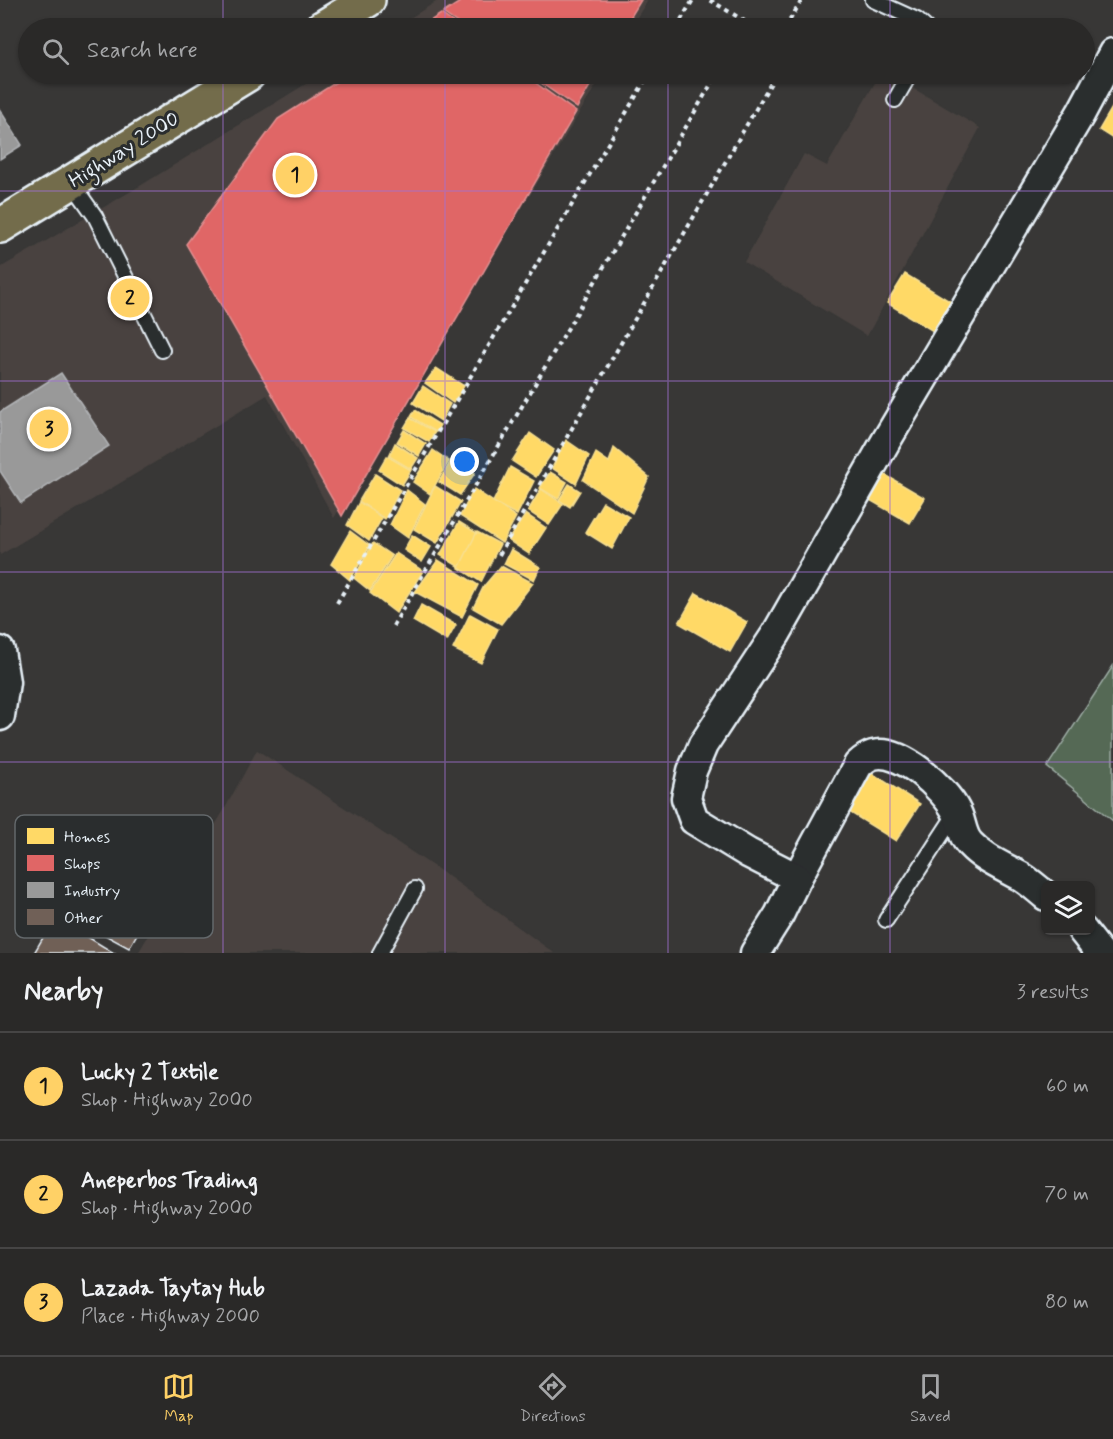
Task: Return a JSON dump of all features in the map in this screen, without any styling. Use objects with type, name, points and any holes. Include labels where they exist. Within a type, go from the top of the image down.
[{"type":"main road","points":[[338,18],[368,0]]},
{"type":"main road","name":"Highway 2000","points":[[0,226],[232,84]]},
{"type":"street","points":[[797,878],[748,853],[694,820],[686,798],[692,771],[703,745],[776,634],[892,431],[1081,113],[1113,53]]},
{"type":"street","points":[[0,651],[5,682],[0,716]]},
{"type":"street","points":[[755,953],[779,915],[858,765],[874,754],[885,754],[900,759],[935,783],[957,811],[968,842],[993,862],[1019,875],[1041,892]]},
{"type":"street","points":[[1086,935],[1100,953]]},
{"type":"lane","points":[[873,0],[913,18]]},
{"type":"lane","points":[[895,100],[904,84]]},
{"type":"lane","points":[[71,182],[95,216],[162,351]]},
{"type":"lane","points":[[886,920],[957,811]]},
{"type":"lane","points":[[380,953],[415,889]]},
{"type":"path","points":[[682,18],[693,0]]},
{"type":"path","points":[[710,0],[740,18]]},
{"type":"path","points":[[791,18],[802,0]]},
{"type":"path","points":[[337,603],[643,84]]},
{"type":"path","points":[[393,626],[711,84]]},
{"type":"path","points":[[499,555],[770,84]]},
{"type":"shaded area","points":[[439,0],[648,0],[636,18],[410,18]]},
{"type":"shaded area","points":[[306,84],[597,84],[334,518],[267,395],[0,555],[0,268],[140,186]]},
{"type":"shaded area","points":[[874,84],[906,84],[980,128],[867,336],[744,262],[804,154],[827,166]]},
{"type":"shaded area","points":[[257,750],[448,876],[554,953],[138,953],[147,938],[213,938],[213,829]]},
{"type":"green space","points":[[1113,666],[1113,821],[1047,767]]},
{"type":"building: Homes","points":[[1113,106],[1113,139],[1099,130]]},
{"type":"building: Homes","points":[[905,274],[956,305],[938,334],[887,303]]},
{"type":"building: Homes","points":[[436,368],[464,386],[453,403],[425,383]]},
{"type":"building: Homes","points":[[423,386],[450,404],[441,421],[413,403]]},
{"type":"building: Homes","points":[[415,410],[440,425],[436,432],[411,417]]},
{"type":"building: Homes","points":[[410,418],[435,432],[429,442],[404,428]]},
{"type":"building: Homes","points":[[404,430],[426,444],[419,456],[397,442]]},
{"type":"building: Homes","points":[[530,433],[554,450],[536,477],[512,461]]},
{"type":"building: Homes","points":[[566,440],[589,456],[576,484],[552,468]]},
{"type":"building: Homes","points":[[395,443],[418,458],[411,469],[389,456]]},
{"type":"building: Homes","points":[[614,448],[649,477],[632,513],[583,480],[596,453],[609,462]]},
{"type":"building: Homes","points":[[433,450],[449,461],[430,494],[413,482]]},
{"type":"building: Homes","points":[[387,456],[411,470],[402,485],[379,470]]},
{"type":"building: Homes","points":[[452,459],[475,473],[460,495],[439,482]]},
{"type":"building: Homes","points":[[510,467],[534,481],[517,515],[493,502]]},
{"type":"building: Homes","points":[[550,472],[567,482],[558,499],[540,488]]},
{"type":"building: Homes","points":[[882,473],[925,498],[910,523],[868,499]]},
{"type":"building: Homes","points":[[375,474],[400,490],[385,519],[359,501]]},
{"type":"building: Homes","points":[[569,484],[580,491],[570,507],[559,500]]},
{"type":"building: Homes","points":[[435,486],[461,502],[437,543],[414,529]]},
{"type":"building: Homes","points":[[474,489],[516,517],[502,543],[460,516]]},
{"type":"building: Homes","points":[[541,489],[563,504],[549,525],[528,511]]},
{"type":"building: Homes","points":[[407,490],[425,504],[408,538],[390,525]]},
{"type":"building: Homes","points":[[359,502],[382,518],[369,541],[347,525]]},
{"type":"building: Homes","points":[[603,502],[629,517],[612,549],[585,532]]},
{"type":"building: Homes","points":[[526,514],[546,528],[529,554],[508,540]]},
{"type":"building: Homes","points":[[459,522],[480,535],[461,568],[440,555]]},
{"type":"building: Homes","points":[[350,531],[370,546],[350,580],[331,564]]},
{"type":"building: Homes","points":[[477,532],[500,544],[481,582],[459,568]]},
{"type":"building: Homes","points":[[412,535],[431,547],[422,562],[404,550]]},
{"type":"building: Homes","points":[[373,543],[392,556],[370,591],[354,578]]},
{"type":"building: Homes","points":[[511,549],[540,567],[534,580],[504,564]]},
{"type":"building: Homes","points":[[396,553],[423,571],[396,613],[370,593]]},
{"type":"building: Homes","points":[[438,560],[478,585],[462,617],[415,592]]},
{"type":"building: Homes","points":[[501,566],[533,583],[501,624],[473,608],[484,586]]},
{"type":"building: Homes","points":[[696,593],[747,622],[730,652],[679,623]]},
{"type":"building: Homes","points":[[421,605],[456,625],[447,641],[413,621]]},
{"type":"building: Homes","points":[[470,614],[498,629],[481,663],[453,649]]},
{"type":"building: Homes","points":[[870,772],[920,804],[896,841],[846,810]]},
{"type":"building: Shops","points":[[463,0],[641,0],[630,18],[450,18],[443,13]]},
{"type":"building: Shops","points":[[441,14],[447,18],[435,18]]},
{"type":"building: Shops","points":[[333,84],[537,84],[576,112],[342,516],[186,244],[278,119]]},
{"type":"building: Shops","points":[[542,84],[591,84],[577,108]]},
{"type":"building: Industry","points":[[0,110],[22,145],[0,159]]},
{"type":"building: Industry","points":[[61,373],[109,446],[21,503],[0,471],[0,412]]},
{"type":"building: Other","points":[[43,938],[89,938],[114,953],[34,953]]},
{"type":"building: Other","points":[[110,938],[135,938],[129,948]]},
{"type":"place","name":"Lucky 2 Textile","points":[[295,175]]},
{"type":"place","name":"Aneperbos Trading","points":[[130,298]]},
{"type":"place","name":"Lazada Taytay Hub","points":[[49,429]]}]
